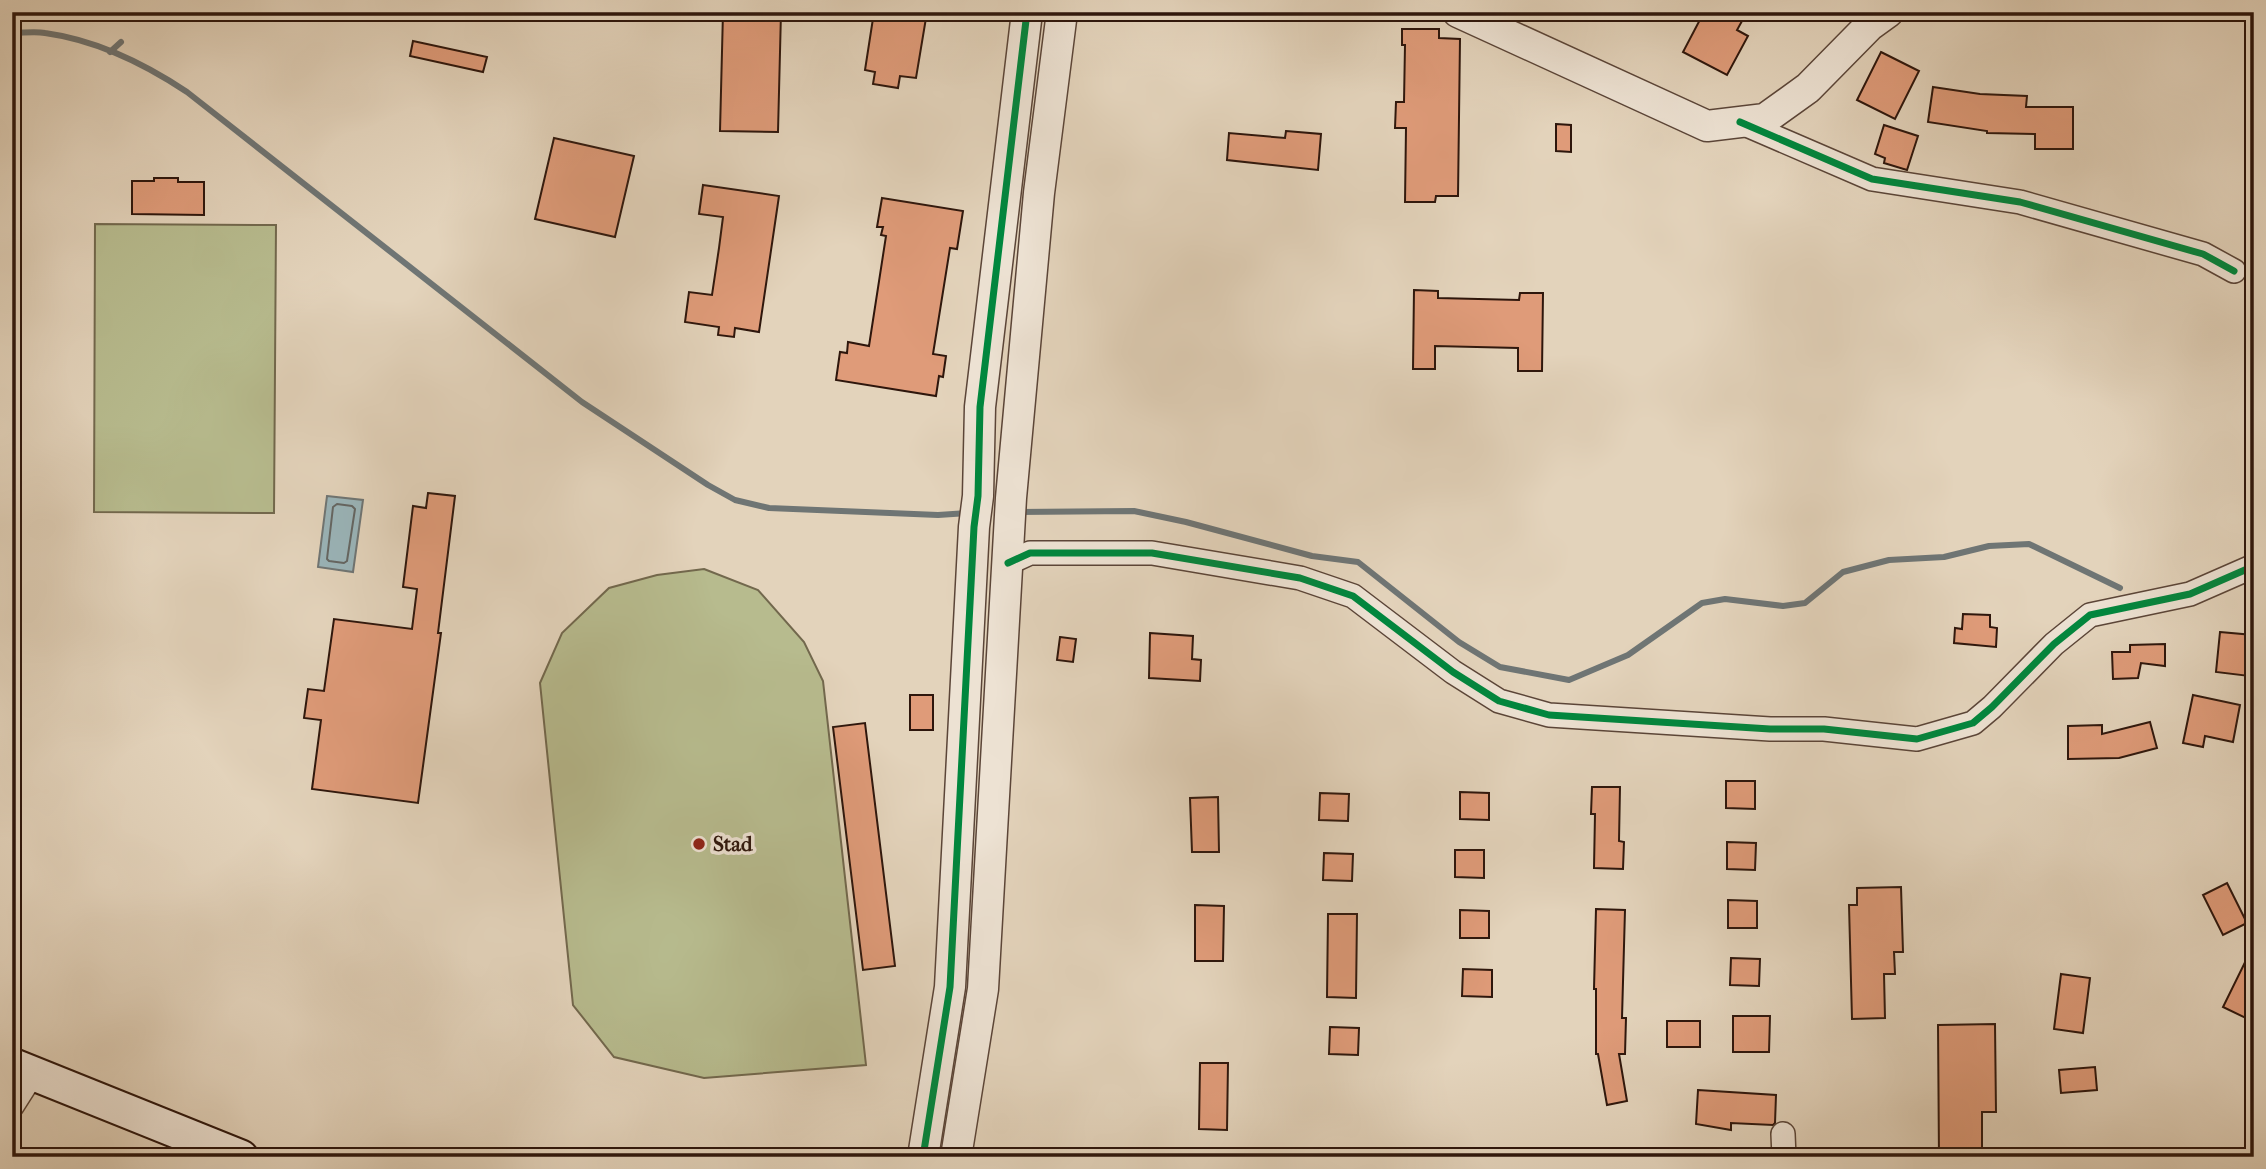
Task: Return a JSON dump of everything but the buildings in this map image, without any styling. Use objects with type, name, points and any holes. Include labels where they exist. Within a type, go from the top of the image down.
[{"type":"main road","points":[[22,1069],[241,1157]]},
{"type":"street","points":[[923,1157],[950,987],[981,407],[1027,12]]},
{"type":"street","points":[[956,1157],[983,989],[1011,498],[1039,193],[1062,12]]},
{"type":"street","points":[[1458,12],[1707,126],[1765,119],[1808,88],[1874,17]]},
{"type":"street","points":[[1740,122],[1871,179],[2020,201],[2203,254],[2234,271]]},
{"type":"street","points":[[1009,548],[1030,553],[1152,553],[1300,578],[1353,596],[1453,672],[1499,701],[1549,715],[1770,729],[1824,729],[1917,740],[1973,723],[2054,644],[2091,615],[2190,594],[2254,566]]},
{"type":"street","points":[[12,1106],[22,1069]]},
{"type":"green space","points":[[95,224],[276,225],[274,513],[94,512]]},
{"type":"green space","name":"Stad","points":[[704,569],[758,590],[804,642],[823,681],[866,1065],[704,1078],[614,1057],[573,1005],[540,683],[562,633],[609,588],[657,575]]},
{"type":"water","points":[[327,496],[363,500],[353,572],[318,567]]},
{"type":"waterway","points":[[12,33],[45,33],[101,47],[137,63],[187,92],[582,402],[735,500],[769,508],[938,515],[968,513]]},
{"type":"waterway","points":[[110,52],[121,42]]},
{"type":"waterway","points":[[1017,512],[1134,511],[1312,556],[1358,562],[1459,642],[1500,667],[1569,680],[1628,655],[1702,603],[1725,599],[1783,606],[1805,603],[1843,572],[1889,560],[1944,557],[1989,546],[2029,544],[2120,588]]},
{"type":"cycle path","points":[[923,1157],[950,987],[974,527],[978,496],[980,407],[1027,12]]},
{"type":"cycle path","points":[[1740,122],[1872,179],[2020,202],[2203,254],[2234,271]]},
{"type":"cycle path","points":[[1008,563],[1030,553],[1152,553],[1300,578],[1353,596],[1453,672],[1499,701],[1549,715],[1770,729],[1824,729],[1917,739],[1973,723],[2054,644],[2090,615],[2190,594],[2254,566]]},
{"type":"place","name":"Stad","points":[[699,844]]}]
